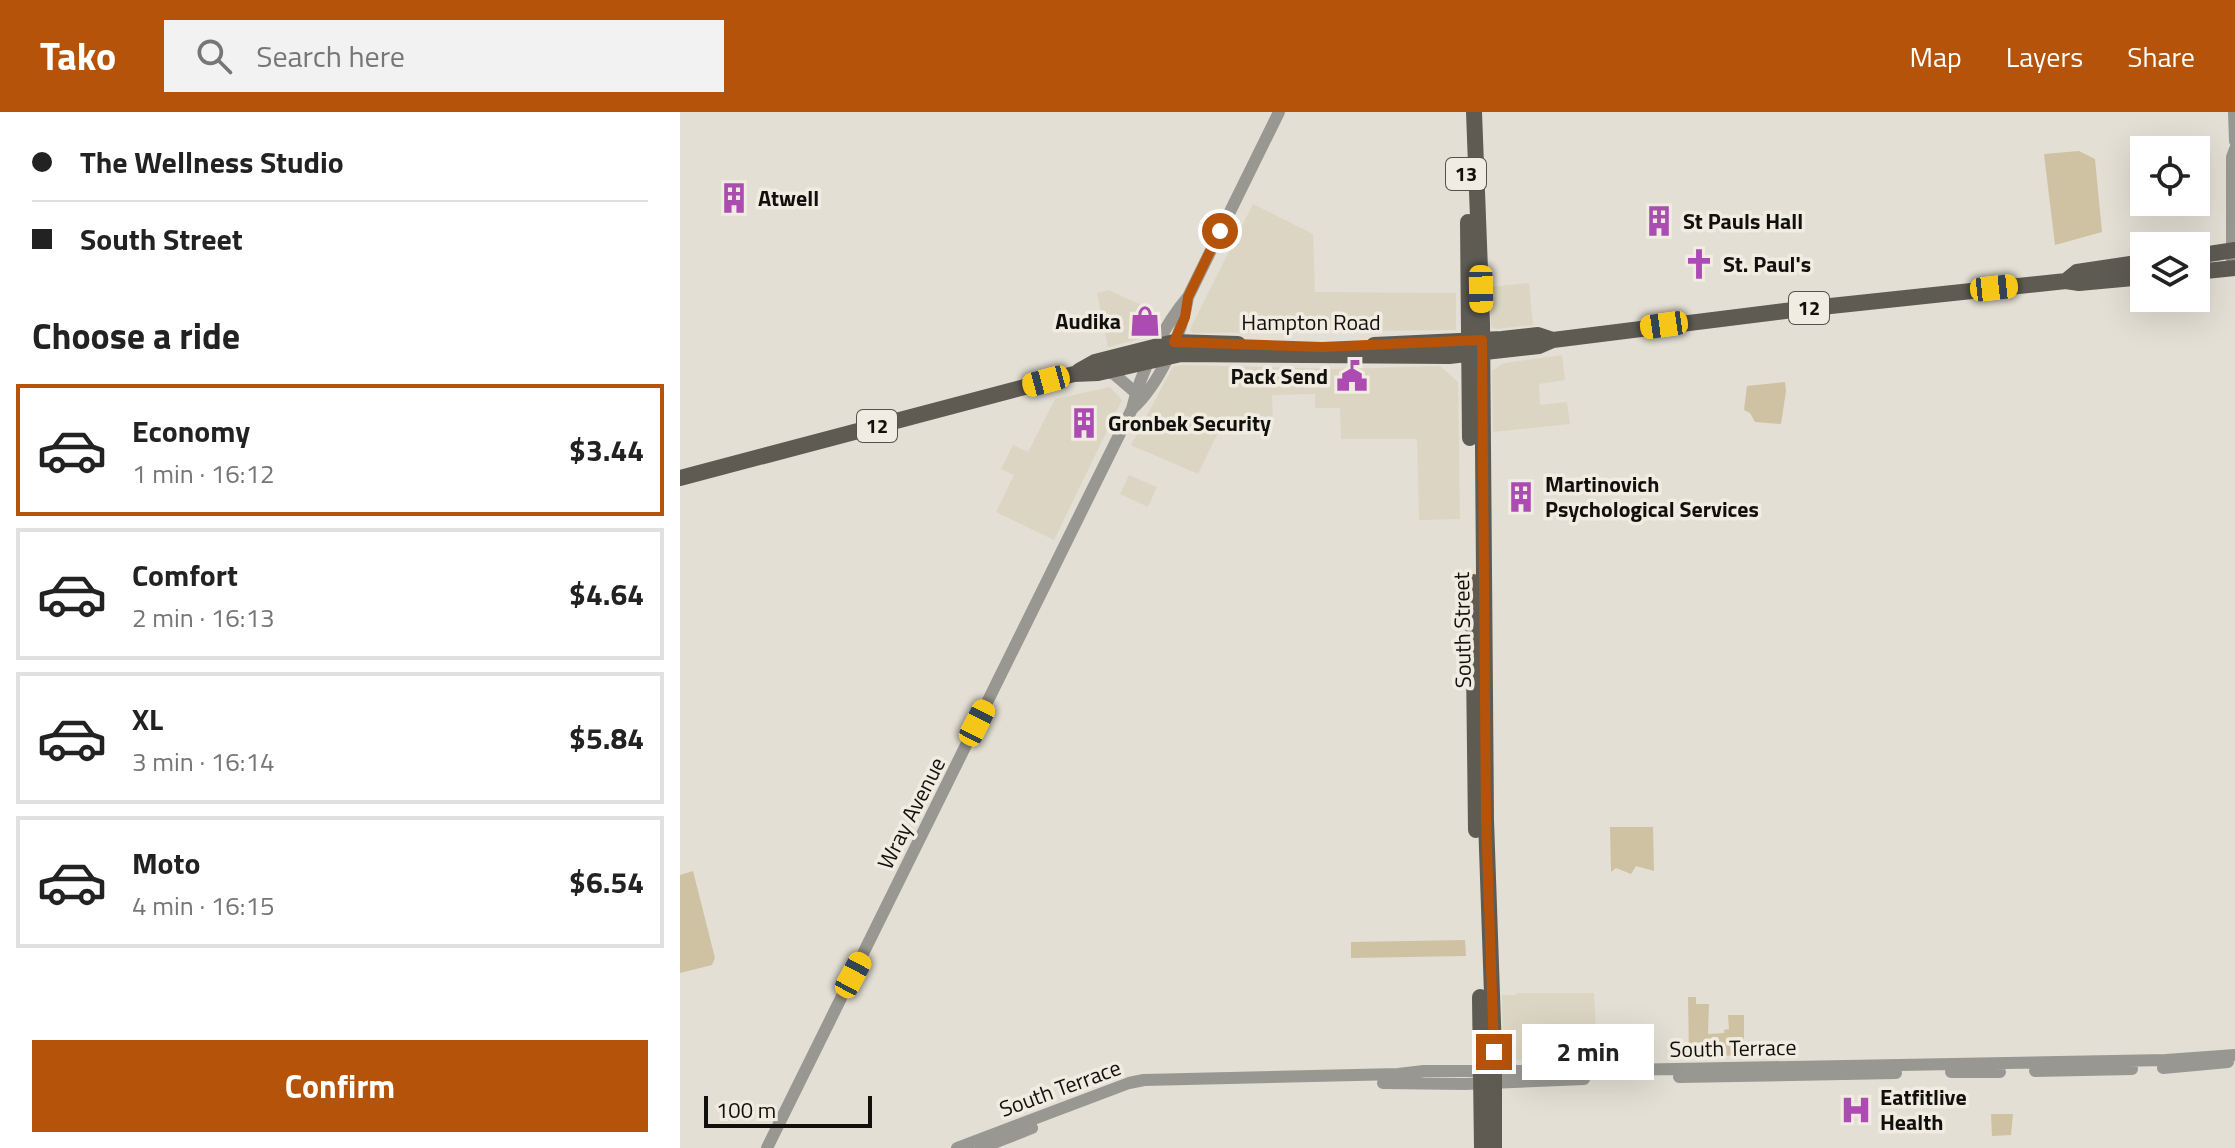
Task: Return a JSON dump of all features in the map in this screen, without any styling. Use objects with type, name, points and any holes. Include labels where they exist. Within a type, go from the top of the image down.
[{"type":"main road","name":"South Street","points":[[1465,112],[1475,348],[1486,820],[1488,1077],[1494,1148]]},
{"type":"main road","name":"South Street","points":[[1474,112],[1475,348]]},
{"type":"main road","points":[[2210,257],[2233,259]]},
{"type":"main road","points":[[2210,267],[2233,259]]},
{"type":"main road","name":"Hampton Road","points":[[2066,281],[2077,272],[2130,264]]},
{"type":"main road","name":"Hampton Road","points":[[1074,374],[1095,362],[1163,351],[1475,348],[1538,335],[1553,340],[2066,281],[2079,283],[2130,278]]},
{"type":"main road","name":"Hampton Road","points":[[680,478],[1074,374],[1105,371],[1163,351]]},
{"type":"main road","name":"South Street","points":[[1482,1148],[1488,1077]]},
{"type":"street","name":"Wray Avenue","points":[[1132,409],[1146,397],[1173,314],[1188,297],[1279,112]]},
{"type":"street","points":[[2234,112],[2235,141]]},
{"type":"street","points":[[2233,259],[2232,157],[2235,149]]},
{"type":"street","name":"Wray Avenue","points":[[767,1148],[1132,409],[1136,393],[1163,351]]},
{"type":"street","points":[[1105,371],[1114,374],[1136,393]]},
{"type":"street","name":"South Terrace","points":[[957,1148],[1144,1080],[1643,1077],[2167,1068],[2235,1058]]},
{"type":"street","name":"South Terrace","points":[[981,1148],[1137,1089],[1488,1077]]},
{"type":"shaded area","points":[[2079,151],[2095,159],[2102,232],[2055,245],[2044,154]]},
{"type":"shaded area","points":[[1253,204],[1313,234],[1315,292],[1456,293],[1456,330],[1192,333],[1190,329]]},
{"type":"shaded area","points":[[1529,283],[1533,325],[1495,329],[1491,326],[1490,287]]},
{"type":"shaded area","points":[[1109,290],[1161,314],[1150,336],[1108,347],[1097,293]]},
{"type":"shaded area","points":[[1562,355],[1565,380],[1539,384],[1540,405],[1567,402],[1570,424],[1493,432],[1492,371],[1504,363]]},
{"type":"shaded area","points":[[1174,366],[1344,369],[1440,366],[1458,382],[1460,519],[1419,520],[1417,439],[1341,439],[1340,408],[1315,408],[1315,394],[1272,395],[1273,424],[1222,424],[1198,474],[1131,445],[1170,372]]},
{"type":"shaded area","points":[[1785,382],[1781,424],[1755,422],[1744,410],[1747,386]]},
{"type":"shaded area","points":[[1110,387],[1122,400],[1054,540],[996,512],[1014,475],[1001,469],[1013,445],[1028,452],[1055,399]]},
{"type":"shaded area","points":[[1129,475],[1157,487],[1148,507],[1120,494]]},
{"type":"shaded area","points":[[1610,827],[1653,827],[1654,871],[1636,866],[1631,874],[1616,868],[1611,872]]},
{"type":"shaded area","points":[[693,871],[715,958],[712,965],[680,973],[680,875]]},
{"type":"shaded area","points":[[1465,940],[1466,956],[1351,958],[1351,942]]},
{"type":"shaded area","points":[[1594,993],[1596,1030],[1615,1030],[1616,1058],[1515,1060],[1503,1049],[1502,995]]},
{"type":"shaded area","points":[[1688,997],[1696,997],[1696,1004],[1709,1004],[1708,1034],[1724,1033],[1729,1029],[1728,1015],[1744,1015],[1744,1055],[1689,1057]]},
{"type":"shaded area","points":[[1991,1114],[2013,1114],[2011,1135],[1992,1136]]},
{"type":"place","name":"Atwell","points":[[734,198]]},
{"type":"place","name":"St Pauls Hall","points":[[1659,221]]},
{"type":"place","name":"St. Paul's","points":[[1699,264]]},
{"type":"place","name":"Audika","points":[[1145,321]]},
{"type":"place","name":"Pack Send","points":[[1352,376]]},
{"type":"place","name":"Gronbek Security","points":[[1084,423]]},
{"type":"place","name":"Martinovich Psychological Services","points":[[1521,497]]},
{"type":"place","name":"Eatfitlive Health","points":[[1856,1110]]},
{"type":"route","points":[[1220,231],[1188,297],[1185,317],[1174,342],[1363,347],[1482,340],[1486,820],[1494,1052]]}]
